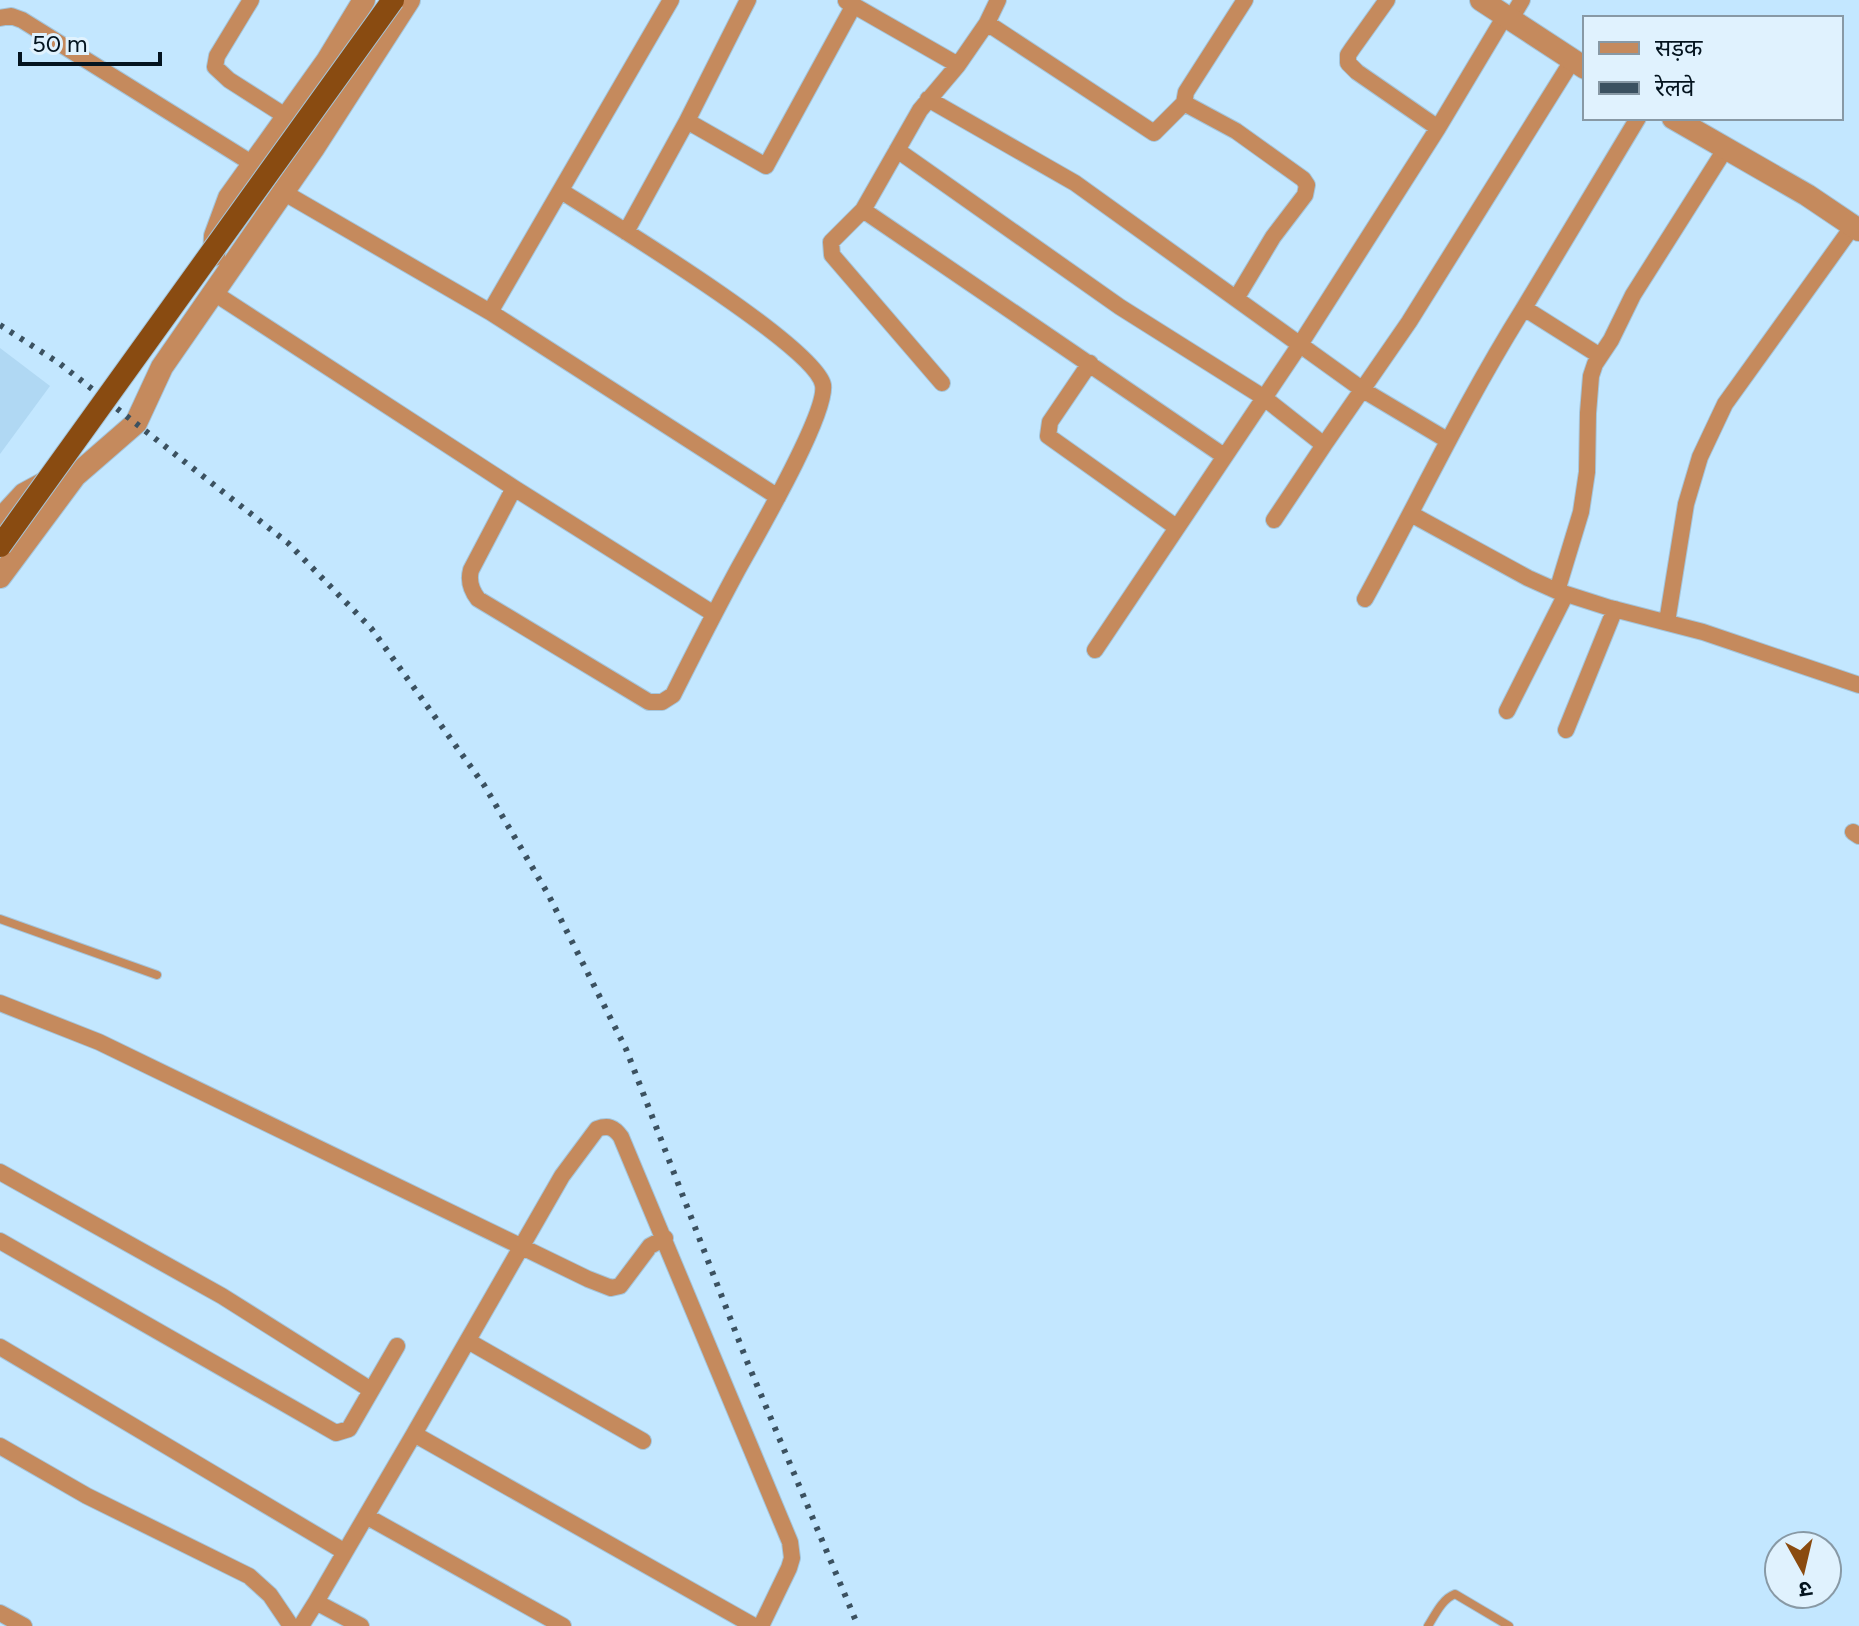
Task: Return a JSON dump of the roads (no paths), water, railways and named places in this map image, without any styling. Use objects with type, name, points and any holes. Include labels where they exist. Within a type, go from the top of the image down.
[{"type":"main road","points":[[0,546],[393,0]]},
{"type":"street","points":[[251,0],[217,56],[215,67],[229,80],[287,117]]},
{"type":"street","points":[[216,290],[215,236],[229,198],[327,61],[364,0]]},
{"type":"street","points":[[0,577],[75,476],[136,423],[162,367],[283,192],[409,0]]},
{"type":"street","points":[[490,312],[671,0]]},
{"type":"street","points":[[626,232],[748,0]]},
{"type":"street","points":[[942,383],[832,255],[831,242],[863,210],[928,99],[958,65],[987,23],[998,0]]},
{"type":"street","points":[[987,23],[1154,133],[1184,103],[1186,92],[1245,0]]},
{"type":"street","points":[[1387,0],[1348,55],[1348,63],[1438,128]]},
{"type":"street","points":[[1274,520],[1579,64],[1481,0]]},
{"type":"street","points":[[1095,650],[1301,343],[1522,0]]},
{"type":"street","points":[[687,121],[766,166],[849,2],[958,65]]},
{"type":"street","points":[[0,18],[11,16],[22,20],[253,164]]},
{"type":"street","points":[[928,99],[1075,183],[1363,390],[1447,440]]},
{"type":"street","points":[[1184,103],[1263,149],[1307,185],[1305,195],[1273,237],[1237,297]]},
{"type":"street","points":[[1365,599],[1447,440],[1637,120]]},
{"type":"street","points":[[1667,622],[1686,504],[1700,457],[1725,404],[1856,228],[1807,195],[1677,120]]},
{"type":"street","points":[[1507,711],[1562,592],[1587,472],[1591,376],[1633,295],[1726,148]]},
{"type":"street","points":[[897,150],[1120,307],[1263,397],[1324,445]]},
{"type":"street","points":[[514,488],[471,570],[471,586],[478,599],[649,702],[662,702],[673,695],[778,497],[821,406],[823,385],[813,367],[767,326],[561,191]]},
{"type":"street","points":[[283,192],[490,312],[778,497]]},
{"type":"street","points":[[863,210],[1224,456]]},
{"type":"street","points":[[216,290],[514,488],[714,614]]},
{"type":"street","points":[[1524,308],[1600,356]]},
{"type":"street","points":[[1090,363],[1050,422],[1048,436],[1176,527]]},
{"type":"street","points":[[0,520],[24,494],[56,477],[75,476]]},
{"type":"street","points":[[1411,514],[1528,578],[1562,592],[1757,649],[1859,685]]},
{"type":"street","points":[[1566,730],[1615,609]]},
{"type":"street","points":[[0,1003],[99,1042],[611,1288],[620,1286],[650,1246],[665,1238]]},
{"type":"street","points":[[301,1626],[562,1176],[597,1129],[606,1126],[616,1129],[621,1137],[790,1542],[792,1558],[789,1568],[761,1626]]},
{"type":"street","points":[[0,1172],[222,1296],[371,1390]]},
{"type":"street","points":[[0,1241],[336,1433],[349,1429],[397,1346]]},
{"type":"street","points":[[468,1341],[643,1441]]},
{"type":"street","points":[[0,1347],[345,1552]]},
{"type":"street","points":[[414,1434],[754,1626]]},
{"type":"street","points":[[0,1446],[87,1496],[236,1568],[261,1585],[291,1626]]},
{"type":"street","points":[[366,1516],[563,1626]]},
{"type":"street","points":[[316,1602],[361,1626]]},
{"type":"street","points":[[0,1613],[24,1626]]},
{"type":"lane","points":[[0,919],[157,975]]},
{"type":"lane","points":[[1428,1626],[1440,1607],[1455,1594],[1509,1626]]},
{"type":"railway","points":[[0,325],[59,363],[288,543],[371,628],[484,785],[548,894],[626,1049],[746,1359],[858,1626]]}]
